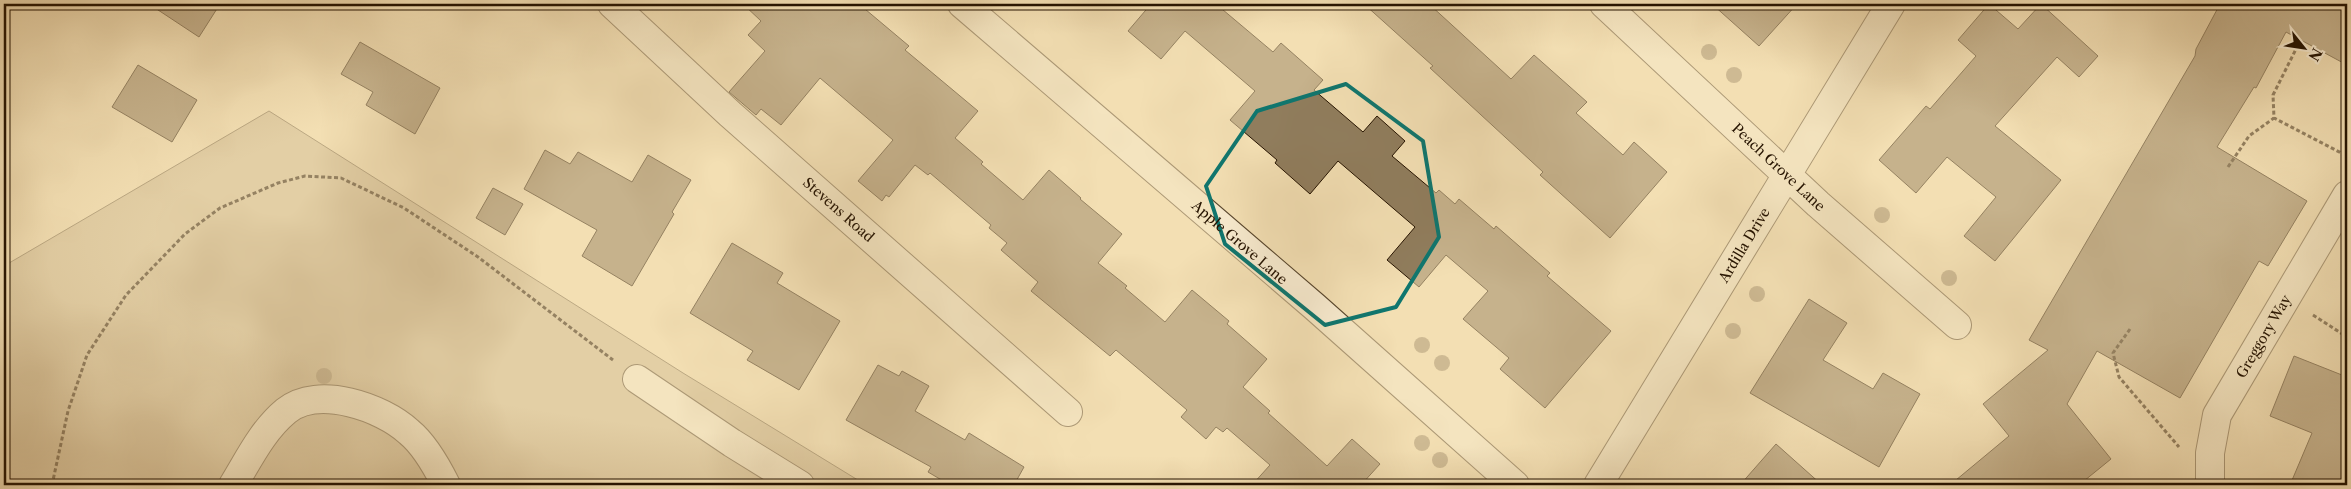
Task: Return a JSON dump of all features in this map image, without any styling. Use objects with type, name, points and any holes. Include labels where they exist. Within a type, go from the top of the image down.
[{"type":"street","name":"Stevens Road","points":[[612,4],[730,114],[1068,412]]},
{"type":"street","name":"Apple Grove Lane","points":[[962,4],[1315,307],[1515,485]]},
{"type":"street","name":"Peach Grove Lane","points":[[1604,4],[1818,204],[1957,325]]},
{"type":"street","name":"Ardilla Drive","points":[[1598,485],[1891,4]]},
{"type":"street","name":"Greggory Way","points":[[2210,485],[2210,453],[2217,416],[2347,195]]},
{"type":"street","points":[[637,379],[732,443],[800,485]]},
{"type":"street","points":[[233,485],[268,429],[287,410],[304,401],[325,399],[348,401],[391,420],[409,432],[428,456],[446,485]]},
{"type":"path","points":[[2274,118],[2273,95],[2298,45]]},
{"type":"path","points":[[2274,118],[2347,156]]},
{"type":"path","points":[[2228,167],[2249,136],[2274,118]]},
{"type":"path","points":[[52,485],[68,411],[87,355],[126,295],[185,234],[220,208],[278,183],[305,176],[341,178],[404,208],[478,257],[637,379]]},
{"type":"path","points":[[2287,298],[2347,337]]},
{"type":"path","points":[[2130,329],[2113,353],[2119,378],[2184,452]]},
{"type":"highlighted area","points":[[1346,84],[1423,141],[1439,237],[1396,307],[1325,325],[1225,244],[1206,186],[1257,111]]},
{"type":"shaded area","points":[[269,111],[683,373],[866,485],[4,485],[4,266]]},
{"type":"building","points":[[149,4],[220,4],[199,37]]},
{"type":"building","points":[[743,4],[859,4],[909,46],[905,50],[978,111],[955,138],[983,162],[981,164],[1023,200],[1049,170],[1122,234],[1098,263],[1127,286],[1125,288],[1165,322],[1192,290],[1229,321],[1227,324],[1267,359],[1243,387],[1270,411],[1268,413],[1327,466],[1352,439],[1380,464],[1361,485],[1252,485],[1270,465],[1227,428],[1223,432],[1216,427],[1206,439],[1181,417],[1187,410],[1116,350],[1110,356],[1031,291],[1038,282],[1001,250],[1007,243],[989,228],[991,225],[930,173],[928,175],[915,165],[889,197],[886,195],[882,201],[858,181],[893,140],[820,78],[781,125],[761,109],[756,115],[729,92],[765,51],[748,35],[761,21]]},
{"type":"building","points":[[1151,4],[1216,4],[1273,52],[1281,43],[1323,80],[1314,90],[1363,132],[1377,116],[1405,141],[1392,156],[1436,193],[1439,190],[1455,204],[1459,199],[1494,229],[1496,226],[1550,273],[1547,276],[1611,331],[1545,408],[1500,369],[1509,358],[1463,319],[1488,291],[1446,255],[1419,287],[1387,260],[1415,227],[1338,161],[1310,194],[1275,163],[1277,160],[1230,120],[1255,91],[1185,31],[1161,59],[1128,31]]},
{"type":"building","points":[[1364,4],[1429,4],[1511,79],[1534,55],[1587,102],[1576,113],[1623,155],[1634,142],[1667,172],[1610,238],[1540,175],[1543,172],[1430,68],[1433,66]]},
{"type":"building","points":[[1712,4],[1797,4],[1759,46]]},
{"type":"building","points":[[1989,4],[2018,29],[2041,4],[2098,56],[2079,77],[2057,57],[1995,126],[2061,180],[1995,261],[1964,236],[1996,197],[1947,157],[1916,193],[1879,160],[1926,106],[1930,109],[1976,56],[1958,40]]},
{"type":"building","points":[[2220,4],[2347,4],[2347,65],[2286,32],[2256,88],[2254,87],[2217,147],[2307,201],[2268,266],[2259,261],[2180,398],[2097,351],[2067,404],[2111,459],[2079,485],[1950,485],[2009,436],[1983,404],[2048,350],[2029,340],[2195,56],[2196,49]]},
{"type":"building","points":[[360,42],[440,88],[415,134],[366,105],[373,92],[341,74]]},
{"type":"building","points":[[138,65],[197,100],[172,142],[112,107]]},
{"type":"building","points":[[545,150],[570,164],[578,152],[632,182],[648,155],[691,180],[672,212],[674,214],[632,286],[582,256],[597,230],[524,189]]},
{"type":"building","points":[[493,188],[523,204],[505,235],[476,218]]},
{"type":"building","points":[[732,243],[783,273],[777,283],[840,321],[799,390],[747,360],[753,351],[690,313]]},
{"type":"building","points":[[1809,299],[1847,323],[1823,360],[1873,389],[1883,373],[1920,394],[1879,467],[1750,393]]},
{"type":"building","points":[[2294,356],[2347,377],[2347,485],[2290,485],[2312,433],[2270,416]]},
{"type":"building","points":[[878,365],[899,376],[902,371],[929,386],[915,411],[965,440],[969,433],[1024,467],[1014,485],[950,485],[928,472],[931,467],[846,420]]},
{"type":"building","points":[[1776,444],[1822,485],[1740,485]]}]
